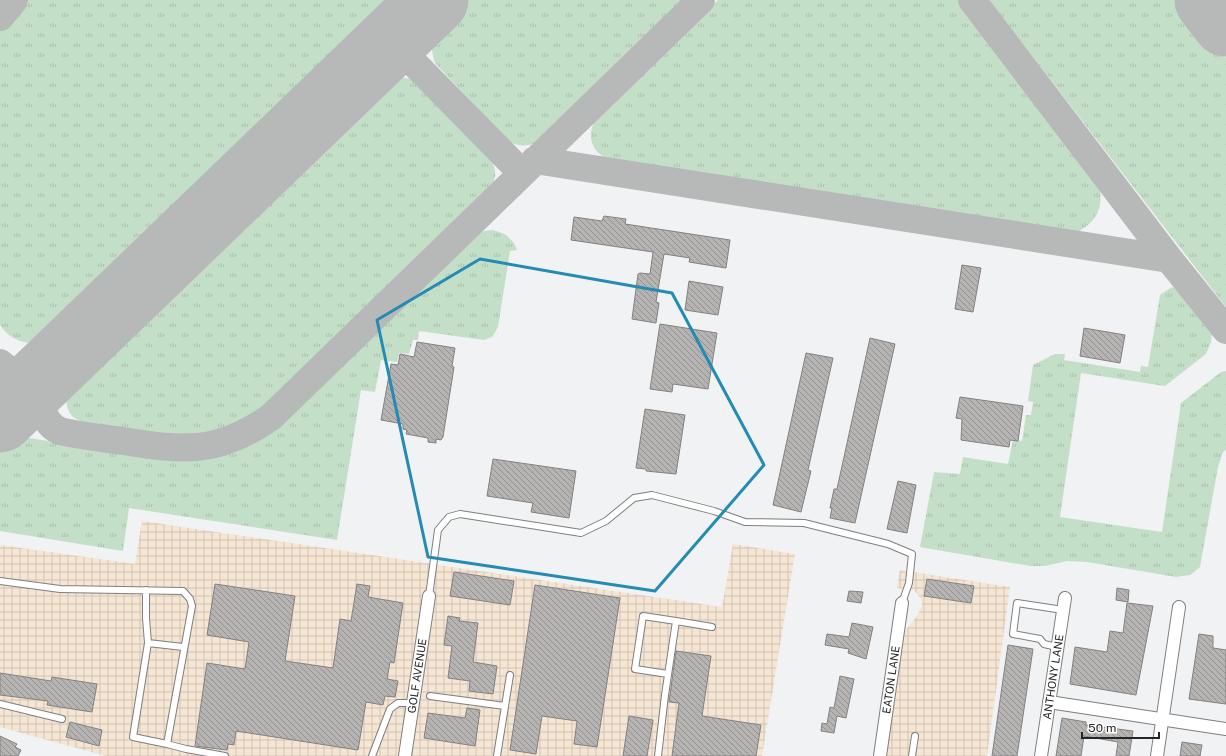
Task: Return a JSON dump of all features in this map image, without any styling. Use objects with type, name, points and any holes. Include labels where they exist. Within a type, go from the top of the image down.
[{"type":"street","name":"GOLF AVENUE","points":[[405,756],[429,596]]},
{"type":"street","name":"EATON LANE","points":[[880,756],[902,604]]},
{"type":"street","name":"ANTHONY LANE","points":[[1041,756],[1064,604]]},
{"type":"street","points":[[1157,756],[1179,607]]},
{"type":"street","points":[[1049,702],[1226,729]]},
{"type":"lane","points":[[429,596],[438,530],[449,517],[460,514],[581,533],[606,521],[634,498],[652,495],[714,511],[745,522],[804,523],[888,544],[912,554],[909,583],[902,604]]},
{"type":"lane","points":[[0,581],[60,589],[183,591],[187,594],[192,606],[183,647],[168,744]]},
{"type":"lane","points":[[146,590],[148,643],[133,737],[225,756]]},
{"type":"lane","points":[[1058,647],[1044,644],[1040,639],[1013,634],[1017,603],[1064,604]]},
{"type":"lane","points":[[668,674],[634,669],[643,616],[712,627]]},
{"type":"lane","points":[[658,756],[676,621]]},
{"type":"lane","points":[[148,643],[183,647]]},
{"type":"lane","points":[[497,756],[510,675]]},
{"type":"lane","points":[[430,696],[505,706]]},
{"type":"lane","points":[[372,756],[376,740],[385,725],[390,709],[398,703],[413,703]]},
{"type":"lane","points":[[0,704],[62,718]]},
{"type":"lane","points":[[912,756],[915,736]]},
{"type":"highlighted area","points":[[480,259],[672,293],[764,465],[655,591],[428,557],[377,320]]},
{"type":"shaded area","points":[[142,521],[722,607],[733,544],[795,554],[762,756],[106,756],[0,727],[0,545],[135,564]]},
{"type":"shaded area","points":[[900,570],[1010,587],[987,756],[886,756],[905,631],[918,615],[922,605],[921,599],[914,590],[897,588]]},
{"type":"green space","points":[[28,0],[399,0],[50,337],[40,342],[32,343],[16,340],[7,334],[0,325],[0,30]]},
{"type":"green space","points":[[466,0],[684,0],[538,142],[522,146],[507,140],[435,63],[432,52],[434,34],[444,20]]},
{"type":"green space","points":[[718,0],[959,0],[1094,175],[1099,185],[1101,195],[1100,204],[1093,220],[1086,227],[1067,235],[614,162],[601,155],[593,146],[591,140],[592,127],[595,120]]},
{"type":"green space","points":[[989,0],[1181,0],[1226,58],[1226,307]]},
{"type":"green space","points":[[398,77],[412,79],[420,84],[488,154],[493,163],[495,177],[488,190],[270,401],[255,413],[230,427],[203,435],[156,435],[96,426],[81,422],[72,416],[67,406],[66,387],[383,81]]},
{"type":"green space","points":[[492,230],[508,236],[517,250],[510,251],[498,327],[492,337],[484,340],[419,331],[418,340],[413,340],[409,354],[399,353],[397,362],[381,360],[375,392],[361,390],[337,540],[129,508],[123,551],[0,531],[0,434],[8,443],[16,436],[163,459],[195,460],[215,457],[248,445],[278,427],[475,235],[484,231]]},
{"type":"green space","points":[[1172,287],[1183,291],[1207,322],[1212,333],[1211,342],[1206,354],[1165,386],[1081,373],[1060,517],[1162,532],[1181,403],[1221,372],[1226,371],[1226,450],[1223,452],[1218,467],[1200,567],[1190,575],[1176,577],[1087,562],[1067,561],[1045,566],[1030,566],[920,547],[934,472],[960,474],[963,457],[1008,464],[1013,440],[1022,441],[1026,415],[1031,415],[1033,402],[1028,401],[1033,365],[1055,354],[1065,354],[1064,360],[1140,372],[1141,366],[1148,367],[1160,295]]},
{"type":"building","points":[[604,216],[626,219],[625,224],[730,240],[726,268],[689,262],[690,258],[664,254],[656,302],[659,303],[656,323],[632,319],[638,274],[650,274],[653,252],[571,240],[574,217],[602,221]]},
{"type":"building","points":[[962,265],[981,268],[973,312],[955,309]]},
{"type":"building","points":[[689,281],[723,287],[718,315],[685,310]]},
{"type":"building","points":[[660,324],[717,333],[708,389],[673,384],[672,392],[650,389]]},
{"type":"building","points":[[1084,328],[1125,335],[1120,363],[1080,356]]},
{"type":"building","points":[[870,338],[895,344],[855,523],[830,518],[832,508],[830,508],[834,489],[837,489]]},
{"type":"building","points":[[417,342],[455,348],[452,366],[454,367],[443,437],[441,440],[436,439],[436,443],[428,442],[428,438],[406,434],[407,430],[403,429],[403,424],[381,420],[391,364],[398,365],[400,354],[414,357]]},
{"type":"building","points":[[806,353],[833,358],[808,470],[811,471],[801,512],[773,505]]},
{"type":"building","points":[[960,397],[1023,406],[1018,441],[1010,440],[1009,447],[961,440],[962,419],[956,418]]},
{"type":"building","points":[[645,409],[685,415],[676,474],[646,471],[646,469],[636,468]]},
{"type":"building","points":[[493,459],[576,471],[569,518],[531,512],[533,503],[487,496]]},
{"type":"building","points":[[898,481],[916,485],[907,533],[887,529]]},
{"type":"building","points":[[454,572],[514,581],[510,605],[450,596]]},
{"type":"building","points":[[927,579],[974,586],[971,603],[924,596]]},
{"type":"building","points":[[215,584],[295,596],[285,661],[333,668],[340,619],[351,621],[357,584],[370,586],[368,597],[403,603],[394,663],[390,662],[387,679],[398,681],[395,697],[385,696],[383,705],[366,702],[358,750],[236,731],[234,745],[228,744],[227,750],[195,746],[207,663],[245,669],[249,642],[207,635]]},
{"type":"building","points":[[535,585],[620,598],[597,747],[574,744],[577,721],[542,716],[536,754],[510,750]]},
{"type":"building","points":[[1117,588],[1129,590],[1128,602],[1116,600]]},
{"type":"building","points":[[849,591],[863,592],[861,603],[847,601]]},
{"type":"building","points":[[1127,603],[1153,606],[1136,695],[1070,684],[1075,647],[1107,652],[1110,631],[1123,633]]},
{"type":"building","points":[[448,616],[460,618],[459,621],[478,623],[473,662],[497,666],[493,694],[469,691],[470,681],[448,678],[452,646],[444,645]]},
{"type":"building","points":[[852,623],[873,627],[866,659],[848,653],[849,649],[825,645],[827,634],[849,637]]},
{"type":"building","points":[[1199,634],[1213,636],[1213,648],[1226,650],[1226,704],[1189,699]]},
{"type":"building","points":[[1008,645],[1033,649],[1017,756],[992,756]]},
{"type":"building","points":[[676,651],[711,656],[702,716],[761,725],[756,756],[672,756],[679,703],[669,702]]},
{"type":"building","points":[[0,673],[51,681],[52,677],[97,684],[92,712],[47,705],[48,701],[0,695]]},
{"type":"building","points":[[840,676],[854,679],[846,718],[837,716],[834,733],[821,731],[822,723],[827,724],[830,707],[834,708]]},
{"type":"building","points":[[467,708],[480,710],[475,746],[424,738],[428,713],[465,718]]},
{"type":"building","points":[[629,716],[653,720],[647,756],[623,756]]},
{"type":"building","points":[[1062,718],[1086,722],[1086,725],[1133,731],[1129,756],[1116,756],[1118,742],[1084,736],[1081,756],[1056,756]]},
{"type":"building","points":[[70,722],[102,730],[99,746],[66,737]]},
{"type":"building","points":[[0,736],[17,744],[15,747],[21,750],[18,756],[0,756]]},
{"type":"building","points":[[1182,742],[1202,745],[1200,756],[1180,756]]},
{"type":"taxiway","points":[[0,17],[14,0]]},
{"type":"taxiway","points":[[52,368],[47,375],[42,393],[43,411],[52,426],[60,431],[84,436],[183,448],[200,447],[217,443],[234,438],[252,429],[271,417],[701,0]]},
{"type":"taxiway","points":[[972,0],[1169,259],[1226,330]]},
{"type":"taxiway","points":[[392,41],[522,173]]},
{"type":"taxiway","points":[[535,160],[1169,259]]},
{"type":"taxiway","points":[[0,363],[12,372],[25,376],[45,372],[52,368]]},
{"type":"runway","points":[[0,418],[434,0]]},
{"type":"runway","points":[[1209,0],[1226,22]]}]
